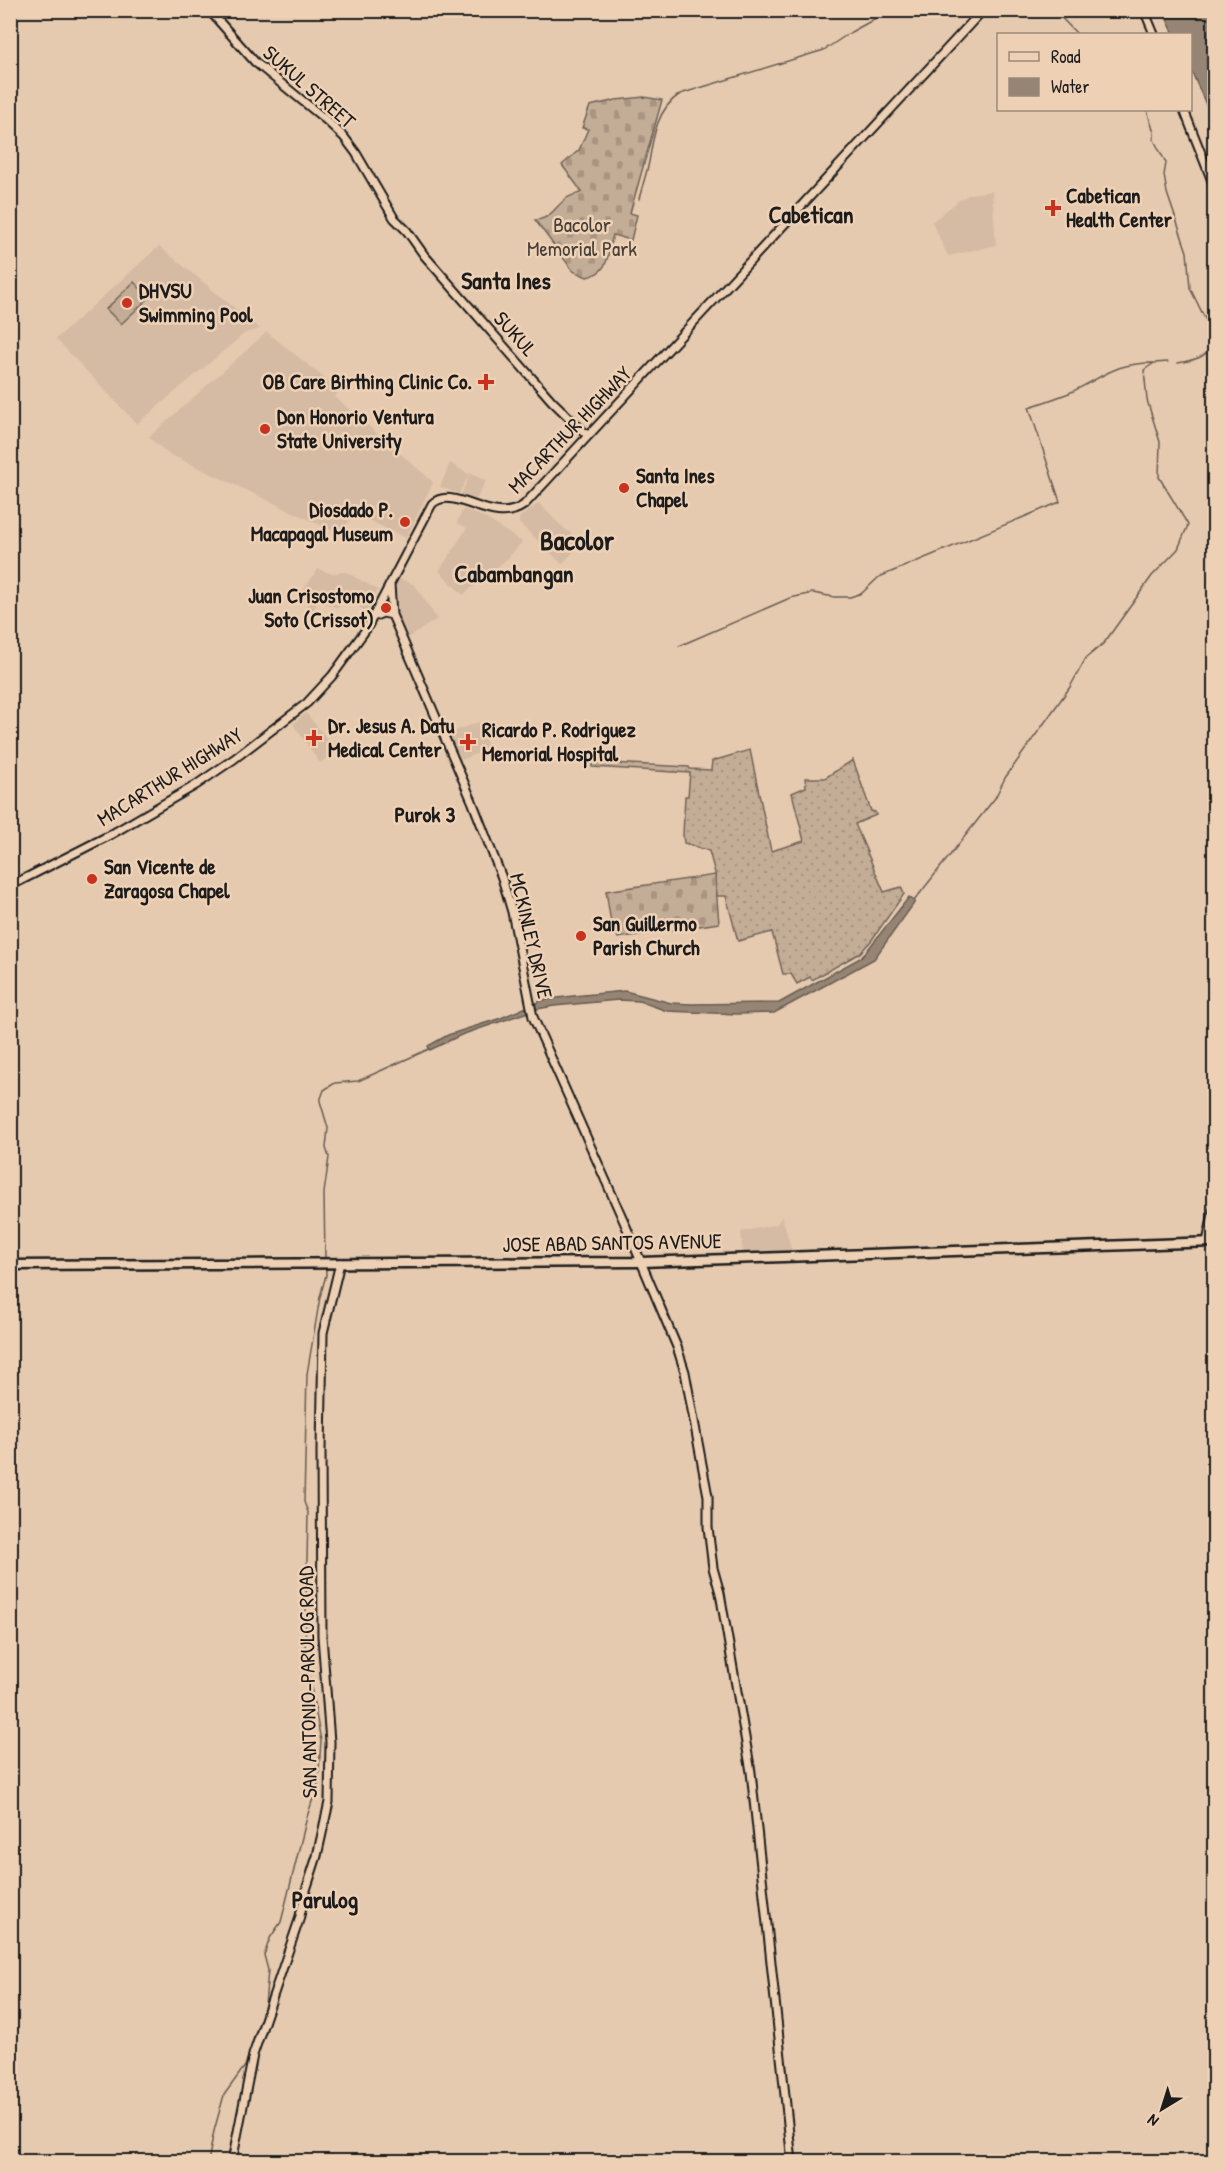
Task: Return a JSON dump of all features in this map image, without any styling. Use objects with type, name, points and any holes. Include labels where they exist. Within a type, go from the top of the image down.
[{"type":"highway","name":"JOSE ABAD SANTOS AVENUE","points":[[10,1265],[641,1262],[1211,1242]]},
{"type":"street","name":"SUKUL STREET","points":[[209,10],[255,62],[344,137],[399,223]]},
{"type":"street","name":"MACARTHUR HIGHWAY","points":[[10,886],[128,825],[196,785],[290,717],[321,688],[344,661],[373,617],[423,519],[435,501],[452,498],[496,512],[515,510],[528,501],[983,10]]},
{"type":"street","points":[[1144,10],[1154,33]]},
{"type":"street","points":[[1184,111],[1215,186]]},
{"type":"street","name":"SUKUL","points":[[399,223],[478,318],[559,408],[588,436]]},
{"type":"street","name":"MCKINLEY DRIVE","points":[[390,584],[392,615],[472,801],[502,878],[512,912],[532,1014],[668,1324],[685,1372],[706,1485],[713,1568],[720,1593],[751,1772],[792,2162]]},
{"type":"street","points":[[373,617],[383,613],[392,615]]},
{"type":"street","points":[[1211,1242],[1215,1209]]},
{"type":"street","name":"SAN ANTONIO-PARULOG ROAD","points":[[231,2162],[253,2055],[317,1856],[328,1802],[330,1742],[322,1636],[321,1450],[323,1333],[333,1264]]},
{"type":"shaded area","points":[[992,191],[996,245],[948,256],[932,222],[970,194]]},
{"type":"shaded area","points":[[159,246],[260,329],[245,333],[137,424],[56,339]]},
{"type":"shaded area","name":"Don Honorio Ventura State University","points":[[267,332],[333,385],[338,393],[335,397],[431,480],[433,483],[406,538],[349,511],[346,519],[349,521],[342,535],[167,453],[149,437]]},
{"type":"shaded area","points":[[450,463],[469,474],[459,494],[440,487]]},
{"type":"shaded area","points":[[470,473],[486,481],[476,500],[461,495]]},
{"type":"shaded area","points":[[539,503],[575,537],[572,540],[577,548],[562,564],[519,523],[519,518]]},
{"type":"shaded area","points":[[463,509],[484,517],[522,542],[507,559],[463,595],[439,571],[467,528],[457,523]]},
{"type":"shaded area","points":[[318,569],[329,573],[346,572],[378,590],[367,612],[345,598],[338,608],[318,601],[313,612],[299,596]]},
{"type":"shaded area","points":[[401,579],[415,585],[437,619],[408,638],[393,611],[392,582]]},
{"type":"shaded area","name":"Dr. Jesus A. Datu Medical Center","points":[[306,713],[337,751],[320,763],[293,724]]},
{"type":"shaded area","name":"Ricardo P. Rodriguez Memorial Hospital","points":[[479,722],[489,749],[458,761],[447,734]]},
{"type":"shaded area","points":[[782,1216],[792,1252],[743,1253],[741,1232],[777,1224]]},
{"type":"green space","name":"Bacolor Memorial Park","points":[[644,97],[662,100],[630,213],[637,215],[631,240],[613,235],[604,267],[594,275],[587,277],[573,271],[535,220],[549,215],[567,198],[582,192],[562,165],[579,150],[588,129],[582,128],[590,106]]},
{"type":"green space","name":"DHVSU Swimming Pool","points":[[134,282],[149,298],[121,324],[106,309]]},
{"type":"green space","points":[[750,750],[771,851],[804,841],[792,793],[806,787],[805,778],[825,778],[853,760],[871,811],[876,815],[855,824],[884,892],[901,887],[904,894],[860,953],[812,980],[810,977],[797,984],[791,974],[783,974],[772,932],[738,941],[726,896],[717,896],[715,873],[709,851],[684,843],[685,796],[688,796],[690,773],[592,767],[592,762],[711,770],[712,761]]},
{"type":"green space","points":[[715,875],[719,923],[618,938],[611,923],[606,891]]},
{"type":"water","points":[[1163,11],[1214,11],[1214,123],[1192,72],[1192,33],[1174,33]]},
{"type":"water","points":[[909,897],[915,902],[874,959],[774,1013],[667,1011],[639,1001],[618,1000],[554,1006],[537,1009],[461,1035],[430,1050],[428,1046],[448,1035],[501,1018],[543,1000],[573,996],[625,991],[671,1003],[779,1003],[862,957]]},
{"type":"waterway","points":[[639,199],[657,124],[672,100],[680,94],[824,50],[891,10]]},
{"type":"waterway","points":[[1054,10],[1076,33]]},
{"type":"waterway","points":[[1147,111],[1154,140],[1166,163],[1164,175],[1167,193],[1187,252],[1190,288],[1214,337]]},
{"type":"waterway","points":[[1178,363],[1203,355],[1214,344]]},
{"type":"waterway","points":[[914,901],[995,798],[1005,778],[1070,687],[1086,658],[1104,643],[1152,576],[1178,549],[1188,525],[1159,477],[1160,442],[1147,400],[1144,370],[1154,363],[1168,362]]},
{"type":"waterway","points":[[679,646],[790,598],[813,593],[834,597],[850,597],[862,593],[879,577],[1060,502],[1029,407],[1069,393],[1118,368],[1153,363]]},
{"type":"waterway","points":[[325,1259],[324,1193],[329,1157],[326,1148],[328,1128],[320,1101],[324,1090],[335,1083],[358,1081],[429,1049]]},
{"type":"waterway","points":[[208,2162],[224,2095],[245,2066],[265,2005],[268,1970],[264,1955],[270,1938],[281,1922],[307,1817],[318,1783],[321,1741],[305,1655],[308,1512],[304,1502],[307,1374],[326,1267]]},
{"type":"place","name":"Cabetican Health Center","points":[[1053,208]]},
{"type":"place","name":"DHVSU Swimming Pool","points":[[127,303]]},
{"type":"place","name":"OB Care Birthing Clinic Co.","points":[[486,382]]},
{"type":"place","name":"Don Honorio Ventura State University","points":[[265,429]]},
{"type":"place","name":"Santa Ines Chapel","points":[[624,488]]},
{"type":"place","name":"Diosdado P. Macapagal Museum","points":[[405,522]]},
{"type":"place","name":"Juan Crisostomo Soto (Crissot)","points":[[386,608]]},
{"type":"place","name":"Dr. Jesus A. Datu Medical Center","points":[[314,738]]},
{"type":"place","name":"Ricardo P. Rodriguez Memorial Hospital","points":[[468,742]]},
{"type":"place","name":"San Vicente de Zaragosa Chapel","points":[[92,879]]},
{"type":"place","name":"San Guillermo Parish Church","points":[[581,936]]},
{"type":"district","name":"Cabetican","points":[[811,215]]},
{"type":"district","name":"Santa Ines","points":[[506,281]]},
{"type":"district","name":"Bacolor","points":[[577,541]]},
{"type":"district","name":"Cabambangan","points":[[514,574]]},
{"type":"district","name":"Purok 3","points":[[425,814]]},
{"type":"district","name":"Parulog","points":[[325,1900]]}]
